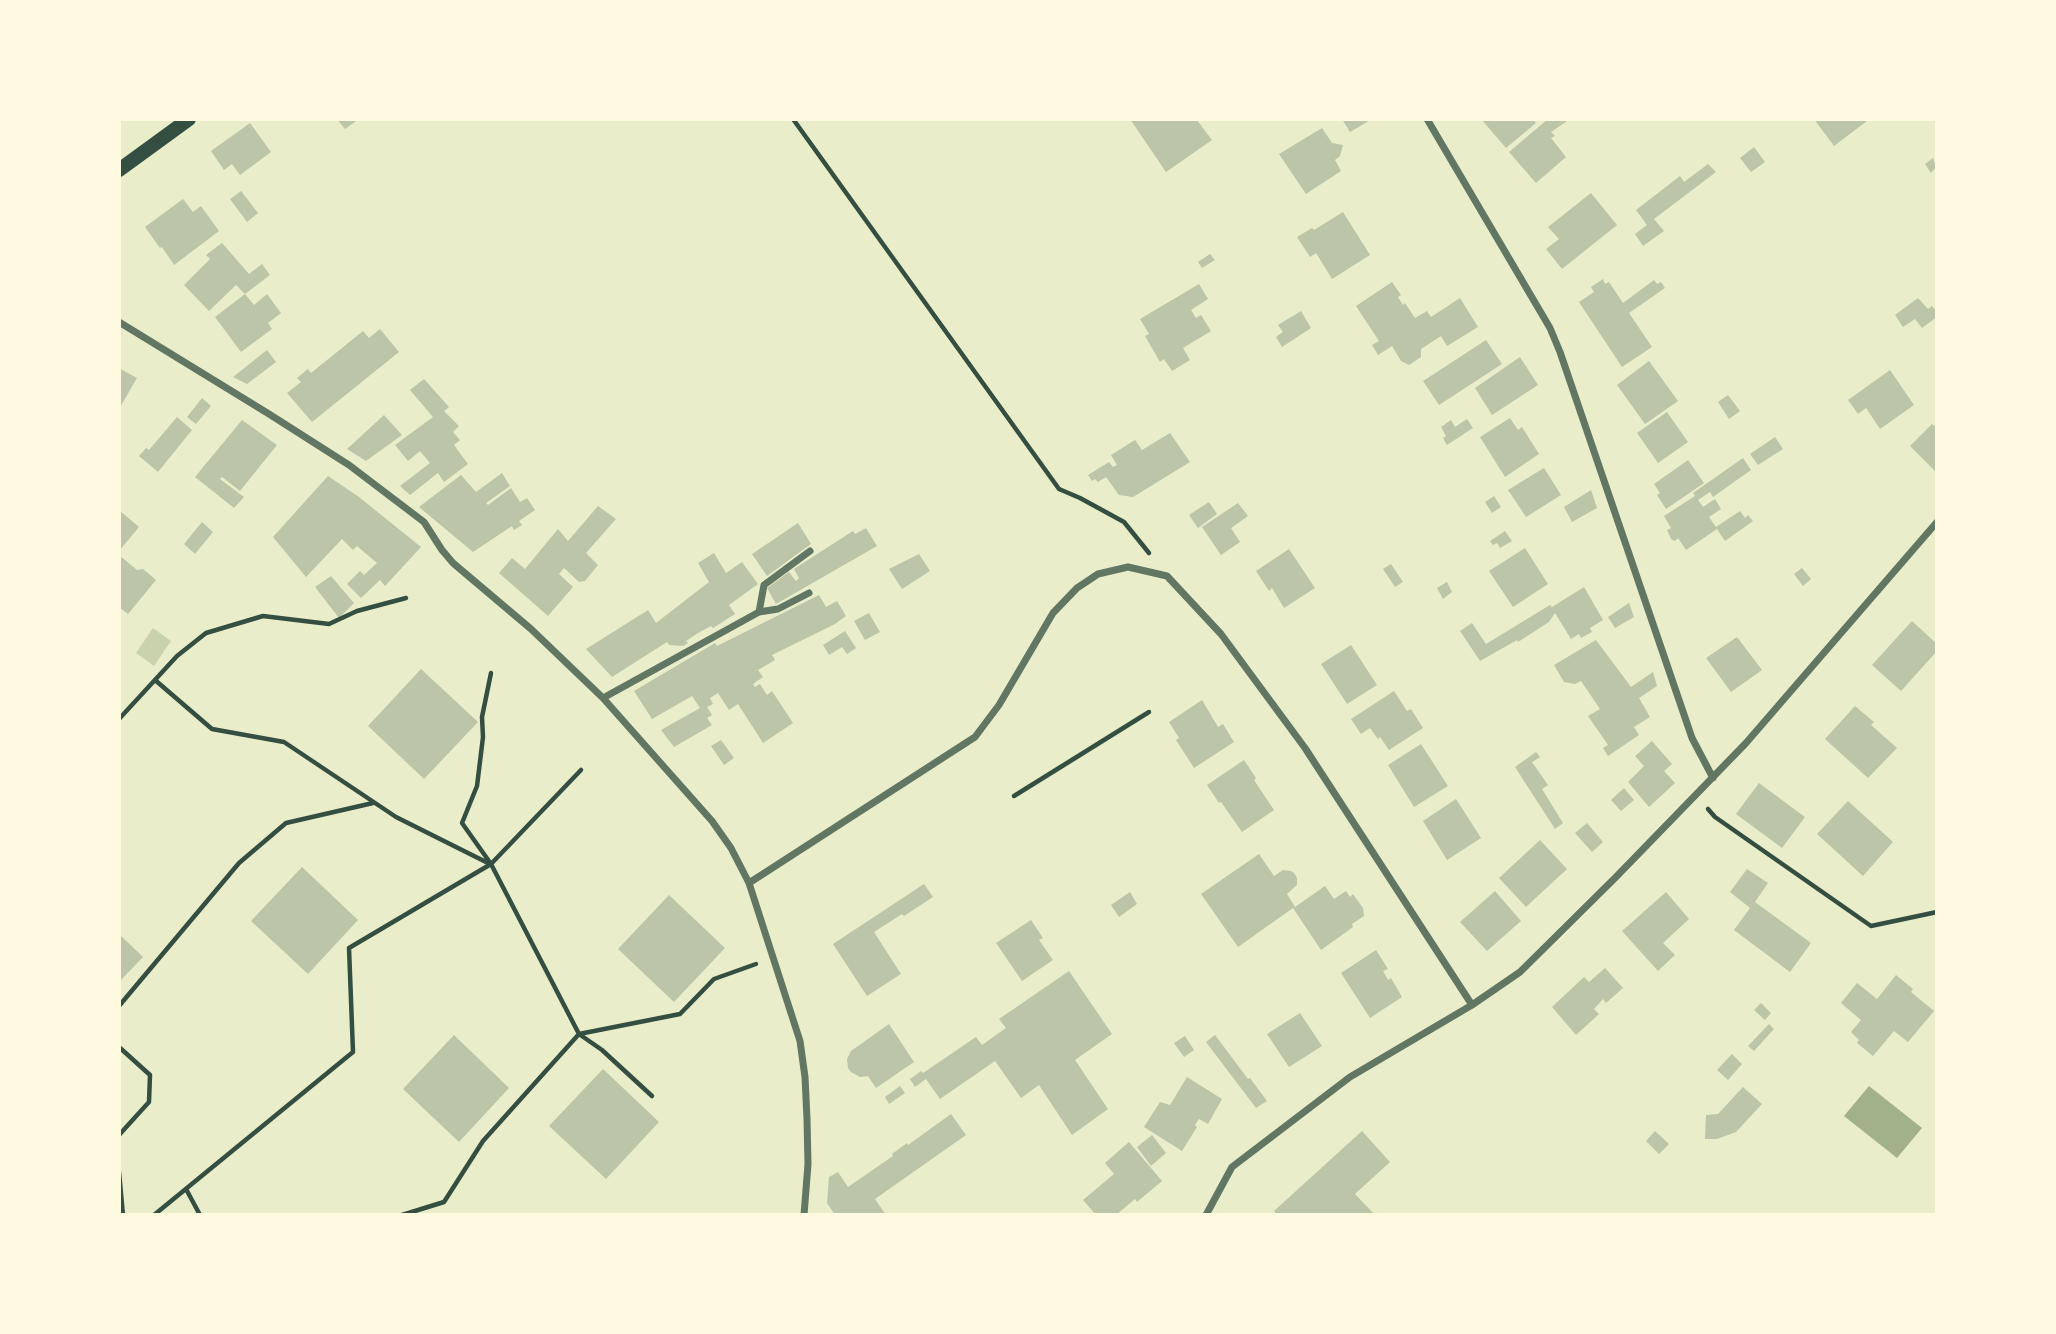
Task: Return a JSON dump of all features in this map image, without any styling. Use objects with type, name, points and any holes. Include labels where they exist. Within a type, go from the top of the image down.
[{"type":"main road","points":[[119,170],[189,119]]},
{"type":"street","points":[[1427,119],[1550,328],[1692,738],[1713,778]]},
{"type":"street","points":[[119,322],[349,465],[424,522],[453,563],[531,629],[603,698],[712,821],[731,848],[749,883],[800,1041],[805,1077],[808,1164],[804,1215]]},
{"type":"street","points":[[1206,1215],[1232,1167],[1350,1077],[1472,1005],[1520,972],[1746,743],[1937,522]]},
{"type":"street","points":[[759,612],[764,585],[810,551]]},
{"type":"street","points":[[749,883],[975,737],[999,705],[1053,613],[1077,588],[1098,574],[1128,567],[1167,576],[1221,634],[1305,748],[1472,1005]]},
{"type":"street","points":[[603,698],[759,612],[778,609],[809,593]]},
{"type":"path","points":[[793,119],[1059,489],[1124,522],[1167,576]]},
{"type":"path","points":[[119,719],[177,656],[206,633],[263,616],[329,624],[357,611],[405,598]]},
{"type":"path","points":[[491,673],[482,717],[483,737],[477,786],[462,823],[491,864],[579,1034],[602,1050],[652,1096]]},
{"type":"path","points":[[155,680],[212,729],[284,742],[396,817],[491,864]]},
{"type":"path","points":[[1014,796],[1149,712]]},
{"type":"path","points":[[154,1215],[353,1052],[349,948],[491,864],[581,770]]},
{"type":"path","points":[[1695,796],[1715,817],[1871,926],[1937,912]]},
{"type":"path","points":[[119,1006],[239,863],[286,823],[374,802]]},
{"type":"path","points":[[402,1215],[444,1202],[484,1141],[579,1034],[680,1014],[714,979],[746,969],[773,956]]},
{"type":"path","points":[[119,1047],[150,1075],[149,1102],[119,1135]]},
{"type":"path","points":[[119,1172],[123,1215]]},
{"type":"path","points":[[186,1189],[200,1215]]},
{"type":"shaded area","points":[[153,628],[171,641],[154,666],[136,653]]},
{"type":"shaded area","points":[[1869,1086],[1922,1128],[1897,1158],[1844,1116]]},
{"type":"building","points":[[337,119],[359,119],[345,129]]},
{"type":"building","points":[[1130,119],[1196,119],[1212,140],[1166,172]]},
{"type":"building","points":[[1342,119],[1372,119],[1350,132]]},
{"type":"building","points":[[1481,119],[1533,119],[1536,123],[1506,148]]},
{"type":"building","points":[[1548,119],[1570,119],[1551,132],[1555,136],[1551,138],[1566,157],[1536,183],[1509,152]]},
{"type":"building","points":[[1814,119],[1866,119],[1867,121],[1834,146]]},
{"type":"building","points":[[250,123],[271,152],[240,175],[232,164],[224,170],[211,151]]},
{"type":"building","points":[[1322,128],[1332,143],[1343,145],[1340,156],[1335,160],[1341,171],[1306,194],[1279,154]]},
{"type":"building","points":[[1754,147],[1765,162],[1751,172],[1740,158]]},
{"type":"building","points":[[1933,158],[1936,167],[1931,173],[1925,164]]},
{"type":"building","points":[[1708,164],[1716,172],[1654,219],[1664,231],[1643,246],[1635,234],[1647,225],[1636,210],[1680,176],[1684,182]]},
{"type":"building","points":[[241,191],[258,213],[247,222],[230,199]]},
{"type":"building","points":[[1591,193],[1617,225],[1562,269],[1546,249],[1559,239],[1548,227]]},
{"type":"building","points":[[183,199],[193,212],[201,206],[219,231],[174,265],[145,227]]},
{"type":"building","points":[[1343,212],[1370,255],[1332,279],[1316,253],[1310,257],[1297,237]]},
{"type":"building","points":[[222,243],[249,274],[262,264],[270,275],[245,294],[236,285],[209,311],[184,285],[210,259],[206,255]]},
{"type":"building","points":[[1210,254],[1215,260],[1202,268],[1198,262]]},
{"type":"building","points":[[1603,279],[1605,284],[1609,282],[1623,303],[1654,280],[1657,284],[1661,282],[1665,288],[1629,313],[1652,347],[1622,367],[1579,302],[1594,292],[1591,287]]},
{"type":"building","points":[[1392,282],[1401,295],[1398,297],[1403,305],[1405,303],[1415,318],[1427,311],[1431,317],[1460,298],[1478,327],[1447,346],[1441,336],[1421,349],[1421,357],[1409,365],[1401,361],[1392,346],[1378,355],[1372,345],[1379,341],[1356,306]]},
{"type":"building","points":[[1199,284],[1208,299],[1191,310],[1196,318],[1201,315],[1211,331],[1183,348],[1190,360],[1172,371],[1164,359],[1160,362],[1145,336],[1149,334],[1140,319]]},
{"type":"building","points":[[245,294],[254,305],[267,294],[281,313],[268,323],[272,329],[241,352],[215,317]]},
{"type":"building","points":[[1918,298],[1928,309],[1932,306],[1937,317],[1922,328],[1915,319],[1903,327],[1895,315]]},
{"type":"building","points":[[1301,311],[1311,328],[1282,347],[1276,337],[1283,332],[1278,325]]},
{"type":"building","points":[[380,329],[399,352],[312,422],[287,393],[301,382],[297,378],[308,369],[311,373],[363,331],[369,338]]},
{"type":"building","points":[[1486,340],[1502,364],[1439,405],[1423,381]]},
{"type":"building","points":[[267,350],[276,362],[247,384],[233,377]]},
{"type":"building","points":[[1520,357],[1538,385],[1492,415],[1475,388]]},
{"type":"building","points":[[1649,361],[1678,401],[1645,424],[1617,385]]},
{"type":"building","points":[[119,368],[137,378],[119,409]]},
{"type":"building","points":[[1890,370],[1914,405],[1880,429],[1866,408],[1858,414],[1848,400]]},
{"type":"building","points":[[424,379],[449,407],[444,411],[459,426],[453,432],[460,440],[454,445],[468,464],[444,482],[438,473],[410,495],[400,486],[430,463],[420,451],[408,461],[395,445],[433,417],[410,390]]},
{"type":"building","points":[[1728,395],[1740,411],[1729,419],[1718,402]]},
{"type":"building","points":[[202,398],[211,406],[196,424],[187,417]]},
{"type":"building","points":[[1667,412],[1688,442],[1658,463],[1637,433]]},
{"type":"building","points":[[384,415],[402,435],[366,461],[347,449]]},
{"type":"building","points":[[177,417],[192,430],[158,472],[139,456],[146,448],[149,450]]},
{"type":"building","points":[[1510,418],[1518,430],[1522,427],[1539,454],[1505,477],[1480,437]]},
{"type":"building","points":[[1467,419],[1473,428],[1447,445],[1441,427],[1451,420],[1455,427]]},
{"type":"building","points":[[242,420],[277,445],[240,491],[222,477],[220,479],[244,497],[234,508],[195,477]]},
{"type":"building","points":[[1932,424],[1937,428],[1937,473],[1910,446]]},
{"type":"building","points":[[1170,433],[1190,462],[1133,497],[1119,495],[1106,477],[1098,482],[1095,479],[1092,481],[1088,475],[1109,462],[1113,467],[1117,465],[1111,455],[1135,440],[1142,450]]},
{"type":"building","points":[[1775,437],[1783,449],[1758,465],[1750,454]]},
{"type":"building","points":[[1743,458],[1751,470],[1713,497],[1710,492],[1698,500],[1703,507],[1715,499],[1721,509],[1709,517],[1716,527],[1740,511],[1745,518],[1748,515],[1753,521],[1725,541],[1717,529],[1686,550],[1678,538],[1675,541],[1671,539],[1667,530],[1671,528],[1664,516],[1695,496],[1693,493]]},
{"type":"building","points":[[1688,460],[1704,483],[1666,509],[1654,484]]},
{"type":"building","points":[[1544,468],[1561,495],[1526,517],[1508,490]]},
{"type":"building","points":[[502,473],[510,486],[486,503],[488,505],[511,488],[520,502],[527,498],[535,510],[519,521],[522,525],[514,530],[512,526],[473,552],[419,507],[461,475],[476,492]]},
{"type":"building","points":[[328,476],[359,497],[421,547],[385,586],[380,580],[361,598],[347,584],[360,571],[364,575],[377,563],[357,546],[353,550],[342,539],[306,577],[273,537]]},
{"type":"building","points":[[1591,490],[1597,508],[1572,522],[1564,507]]},
{"type":"building","points":[[1494,496],[1501,507],[1492,513],[1485,502]]},
{"type":"building","points":[[1209,502],[1217,514],[1198,528],[1189,515]]},
{"type":"building","points":[[1238,503],[1248,516],[1231,528],[1240,542],[1221,555],[1202,527]]},
{"type":"building","points":[[598,506],[616,519],[586,553],[598,565],[585,581],[579,582],[564,568],[559,574],[573,587],[548,616],[499,573],[512,558],[525,569],[558,529],[568,541]]},
{"type":"building","points":[[119,510],[139,527],[119,551]]},
{"type":"building","points":[[202,522],[213,532],[195,554],[184,544]]},
{"type":"building","points":[[798,523],[811,544],[767,576],[752,554]]},
{"type":"building","points":[[866,528],[877,546],[776,604],[767,588],[789,572],[796,581],[799,578],[794,569],[853,531],[855,534]]},
{"type":"building","points":[[1505,531],[1512,541],[1500,548],[1497,543],[1493,545],[1490,541]]},
{"type":"building","points":[[1525,548],[1548,584],[1513,607],[1489,571]]},
{"type":"building","points":[[1289,549],[1315,588],[1284,608],[1272,588],[1269,591],[1256,571]]},
{"type":"building","points":[[714,553],[726,573],[742,562],[758,584],[729,605],[735,614],[713,628],[711,626],[698,633],[683,646],[669,645],[667,642],[612,677],[586,649],[648,610],[656,623],[709,582],[698,563]]},
{"type":"building","points":[[919,554],[930,571],[902,589],[889,569]]},
{"type":"building","points":[[120,556],[137,570],[143,569],[156,580],[128,614],[119,607]]},
{"type":"building","points":[[1391,564],[1403,582],[1395,587],[1383,569]]},
{"type":"building","points":[[1802,568],[1811,579],[1803,586],[1794,574]]},
{"type":"building","points":[[331,576],[354,603],[339,618],[315,587]]},
{"type":"building","points":[[1447,582],[1452,592],[1443,599],[1437,588]]},
{"type":"building","points":[[1584,587],[1603,620],[1590,628],[1592,632],[1581,638],[1579,634],[1571,639],[1555,613],[1549,622],[1518,642],[1517,640],[1480,661],[1460,631],[1472,623],[1486,644]]},
{"type":"building","points":[[819,595],[826,607],[837,601],[846,616],[772,655],[775,660],[758,670],[763,677],[753,684],[755,687],[760,684],[767,695],[772,691],[793,723],[763,743],[738,704],[729,710],[718,693],[710,698],[713,704],[707,707],[712,715],[707,718],[712,725],[674,747],[661,730],[700,708],[692,696],[652,719],[634,691],[715,643],[717,646]]},
{"type":"building","points":[[1629,603],[1634,617],[1615,628],[1608,617]]},
{"type":"building","points":[[869,613],[880,632],[865,640],[854,621]]},
{"type":"building","points":[[1912,621],[1937,644],[1937,651],[1901,691],[1872,665]]},
{"type":"building","points":[[845,631],[856,648],[847,654],[842,647],[829,655],[823,645]]},
{"type":"building","points":[[1737,637],[1762,670],[1731,692],[1706,658]]},
{"type":"building","points":[[1596,640],[1631,687],[1653,672],[1657,686],[1639,698],[1650,717],[1634,727],[1639,735],[1608,756],[1603,748],[1608,745],[1588,716],[1600,709],[1581,681],[1575,684],[1564,682],[1554,665]]},
{"type":"building","points":[[1351,645],[1377,685],[1347,704],[1321,664]]},
{"type":"building","points":[[421,669],[478,722],[424,779],[368,726]]},
{"type":"building","points":[[1394,691],[1407,711],[1411,709],[1423,728],[1389,750],[1370,728],[1361,734],[1351,719]]},
{"type":"building","points":[[1202,700],[1218,727],[1223,724],[1234,742],[1194,768],[1176,740],[1179,738],[1169,722]]},
{"type":"building","points":[[1855,706],[1874,722],[1871,725],[1897,748],[1868,778],[1825,739]]},
{"type":"building","points":[[721,740],[734,758],[724,765],[711,746]]},
{"type":"building","points":[[1652,741],[1672,764],[1664,771],[1675,783],[1649,807],[1628,782],[1644,766],[1635,756]]},
{"type":"building","points":[[1421,744],[1448,786],[1414,807],[1388,765]]},
{"type":"building","points":[[1536,752],[1540,757],[1532,762],[1548,785],[1542,789],[1563,823],[1555,829],[1515,767]]},
{"type":"building","points":[[1244,760],[1274,810],[1242,832],[1207,785]]},
{"type":"building","points":[[1759,783],[1805,817],[1782,848],[1736,814]]},
{"type":"building","points":[[1624,788],[1634,800],[1621,811],[1611,800]]},
{"type":"building","points":[[1456,799],[1481,838],[1447,860],[1423,821]]},
{"type":"building","points":[[1848,801],[1893,842],[1863,876],[1817,834]]},
{"type":"building","points":[[1587,823],[1603,842],[1592,852],[1575,833]]},
{"type":"building","points":[[1540,840],[1567,869],[1526,907],[1499,878]]},
{"type":"building","points":[[1259,854],[1274,876],[1283,870],[1294,873],[1297,885],[1287,894],[1295,907],[1325,886],[1334,899],[1346,891],[1350,897],[1353,894],[1363,908],[1364,916],[1321,950],[1293,908],[1238,947],[1201,894]]},
{"type":"building","points":[[302,867],[358,920],[308,974],[251,921]]},
{"type":"building","points":[[1747,869],[1768,883],[1755,902],[1811,943],[1790,972],[1734,930],[1750,908],[1730,892]]},
{"type":"building","points":[[924,884],[933,897],[874,932],[901,974],[867,996],[833,944]]},
{"type":"building","points":[[1495,891],[1521,921],[1487,951],[1460,922]]},
{"type":"building","points":[[1130,892],[1137,904],[1119,917],[1111,905]]},
{"type":"building","points":[[1666,892],[1689,919],[1663,943],[1675,955],[1658,971],[1622,931]]},
{"type":"building","points":[[669,895],[725,948],[674,1002],[618,949]]},
{"type":"building","points":[[1031,920],[1043,938],[1039,940],[1053,960],[1022,981],[996,943]]},
{"type":"building","points":[[119,934],[143,957],[119,982]]},
{"type":"building","points":[[1376,950],[1388,969],[1383,971],[1388,980],[1391,978],[1402,997],[1370,1018],[1341,973]]},
{"type":"building","points":[[1605,968],[1623,988],[1606,1003],[1603,999],[1594,1009],[1599,1014],[1576,1035],[1552,1007],[1584,977],[1589,982]]},
{"type":"building","points":[[1069,971],[1112,1034],[1075,1060],[1108,1109],[1072,1135],[1039,1085],[1021,1098],[995,1061],[940,1099],[926,1079],[915,1087],[910,1079],[976,1037],[982,1045],[1006,1028],[999,1019]]},
{"type":"building","points":[[1896,975],[1934,1011],[1908,1042],[1894,1031],[1873,1056],[1857,1043],[1859,1040],[1851,1032],[1861,1020],[1841,1003],[1857,983],[1877,999]]},
{"type":"building","points":[[1761,1003],[1771,1013],[1765,1020],[1754,1010]]},
{"type":"building","points":[[1300,1013],[1322,1046],[1289,1067],[1267,1034]]},
{"type":"building","points":[[889,1024],[914,1062],[876,1088],[868,1076],[860,1077],[851,1072],[847,1059],[851,1051]]},
{"type":"building","points":[[1769,1024],[1774,1029],[1754,1051],[1748,1046]]},
{"type":"building","points":[[454,1035],[509,1088],[459,1142],[403,1089]]},
{"type":"building","points":[[1215,1035],[1267,1101],[1256,1108],[1206,1042]]},
{"type":"building","points":[[1185,1036],[1194,1050],[1184,1057],[1174,1043]]},
{"type":"building","points":[[1732,1054],[1742,1064],[1728,1080],[1717,1070]]},
{"type":"building","points":[[603,1069],[659,1122],[606,1179],[549,1126]]},
{"type":"building","points":[[1187,1077],[1222,1099],[1208,1124],[1199,1119],[1182,1151],[1144,1127],[1160,1102],[1170,1105]]},
{"type":"building","points":[[900,1086],[905,1093],[889,1104],[885,1097]]},
{"type":"building","points":[[1743,1087],[1762,1104],[1736,1132],[1717,1139],[1705,1139],[1706,1115],[1718,1114]]},
{"type":"building","points":[[951,1114],[966,1135],[875,1199],[886,1215],[835,1215],[827,1203],[829,1177],[838,1172],[848,1187]]},
{"type":"building","points":[[1362,1131],[1390,1162],[1355,1194],[1375,1215],[1278,1215],[1274,1211]]},
{"type":"building","points":[[1655,1131],[1669,1144],[1659,1154],[1646,1141]]},
{"type":"building","points":[[1152,1135],[1166,1153],[1151,1166],[1137,1147]]},
{"type":"building","points":[[1129,1142],[1162,1181],[1116,1215],[1096,1215],[1083,1200],[1114,1174],[1105,1163]]}]
